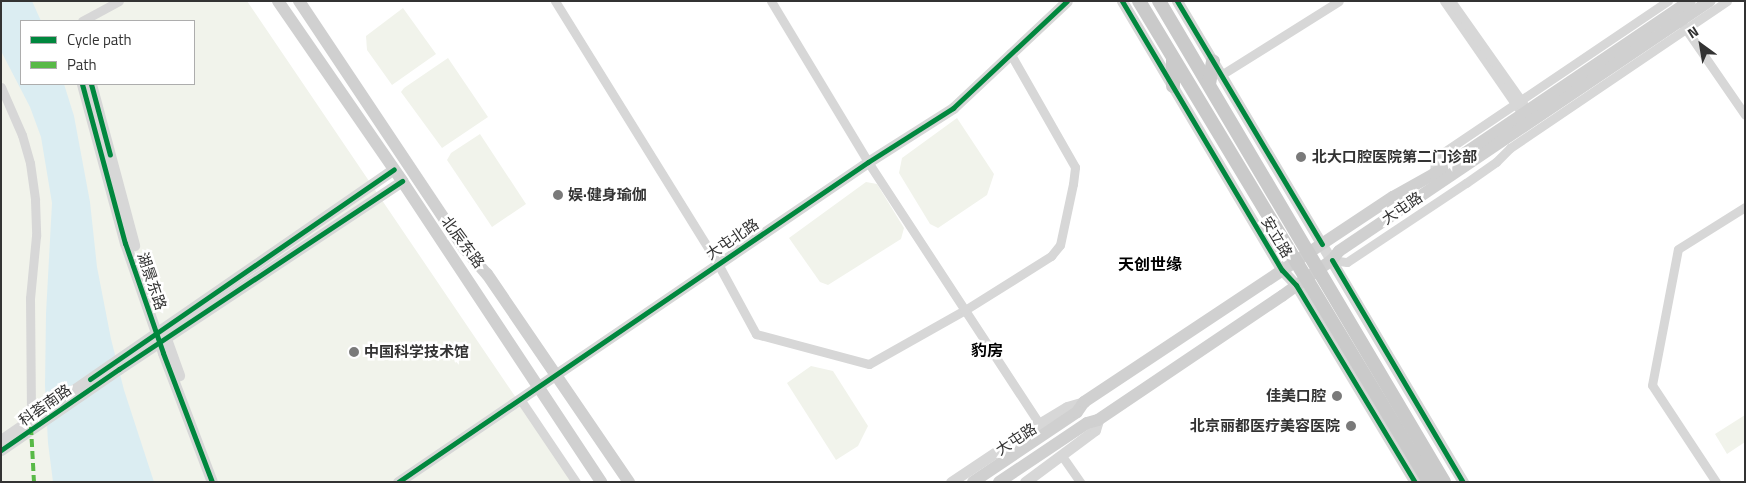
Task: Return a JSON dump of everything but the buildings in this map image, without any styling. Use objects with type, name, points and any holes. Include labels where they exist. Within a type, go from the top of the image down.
[{"type":"main road","name":"北辰东路","points":[[278,1],[402,181],[601,482]]},
{"type":"main road","name":"北辰东路","points":[[299,1],[464,248],[487,274],[629,482]]},
{"type":"main road","name":"安立路","points":[[1139,1],[1296,260],[1301,281],[1429,482]]},
{"type":"main road","name":"安立路","points":[[1159,1],[1319,269]]},
{"type":"main road","name":"大屯路","points":[[973,482],[1077,412],[1084,402],[1296,260],[1393,197],[1434,174],[1523,111],[1690,1]]},
{"type":"main road","name":"大屯路","points":[[999,482],[1087,423],[1098,420],[1282,296],[1332,260],[1347,245],[1478,156],[1523,111],[1684,26],[1710,1]]},
{"type":"main road","points":[[1173,86],[1174,58]]},
{"type":"main road","points":[[1209,84],[1213,61]]},
{"type":"main road","points":[[1319,269],[1444,482]]},
{"type":"street","points":[[84,20],[119,1]]},
{"type":"street","points":[[555,1],[718,264],[756,334],[869,364],[965,310],[1057,251],[1074,184],[1075,167],[1010,53]]},
{"type":"street","points":[[771,1],[868,162],[1039,423]]},
{"type":"street","name":"大屯北路","points":[[398,482],[868,162],[953,108],[1067,1]]},
{"type":"street","name":"安立路","points":[[1122,1],[1282,270],[1301,281],[1415,482]]},
{"type":"street","points":[[1177,1],[1463,482]]},
{"type":"street","points":[[1221,74],[1339,1]]},
{"type":"street","points":[[1444,1],[1523,111]]},
{"type":"street","points":[[1451,1],[1523,111]]},
{"type":"street","points":[[1523,111],[1668,1]]},
{"type":"street","points":[[1332,260],[1347,262],[1481,173],[1510,148],[1684,26],[1727,1]]},
{"type":"street","points":[[1684,26],[1745,115]]},
{"type":"street","name":"湖景东路","points":[[82,85],[125,243],[220,482]]},
{"type":"street","name":"湖景东路","points":[[91,85],[134,245],[161,336],[212,482]]},
{"type":"street","points":[[1,87],[22,135],[30,163],[35,200],[36,236],[30,298],[32,420]]},
{"type":"street","name":"科荟南路","points":[[161,336],[394,170]]},
{"type":"street","name":"科荟南路","points":[[1,450],[117,365],[402,181]]},
{"type":"street","points":[[1716,482],[1652,385],[1678,249],[1745,207]]},
{"type":"street","points":[[520,399],[576,482]]},
{"type":"street","name":"大屯路","points":[[952,482],[1039,423],[1067,407],[1084,402]]},
{"type":"street","name":"科荟南路","points":[[1,440],[32,420],[45,416]]},
{"type":"street","name":"大屯路","points":[[1025,482],[1095,430],[1098,420]]},
{"type":"street","points":[[1062,456],[1080,482]]},
{"type":"shaded area","points":[[1,1],[247,1],[573,482],[1,482]]},
{"type":"shaded area","points":[[1,1],[32,1],[41,20],[20,20],[20,85],[64,85],[74,116],[90,202],[97,267],[111,339],[124,390],[154,482],[53,482],[48,443],[45,385],[46,314],[52,203],[41,137],[30,107],[1,51]]},
{"type":"shaded area","points":[[403,8],[436,54],[392,85],[367,50],[366,36]]},
{"type":"shaded area","points":[[448,58],[488,117],[442,148],[401,92]]},
{"type":"shaded area","points":[[957,118],[994,174],[987,195],[938,228],[930,224],[899,173],[902,158]]},
{"type":"shaded area","points":[[480,134],[526,204],[492,227],[447,160],[451,153]]},
{"type":"shaded area","points":[[866,182],[877,184],[904,228],[901,239],[828,285],[820,282],[789,238]]},
{"type":"shaded area","points":[[811,366],[833,371],[868,426],[858,446],[836,460],[787,383]]},
{"type":"shaded area","points":[[1745,415],[1745,442],[1727,454],[1715,434]]},
{"type":"marked path","points":[[31,427],[34,482]]},
{"type":"cycle path","points":[[398,482],[868,162],[953,108],[1067,1]]},
{"type":"cycle path","points":[[1122,1],[1282,270],[1296,285],[1415,482]]},
{"type":"cycle path","points":[[1177,1],[1322,244]]},
{"type":"cycle path","points":[[82,85],[125,243],[163,353],[212,482]]},
{"type":"cycle path","points":[[91,85],[110,155]]},
{"type":"cycle path","points":[[90,379],[394,169]]},
{"type":"cycle path","points":[[1,450],[119,369],[402,181]]},
{"type":"cycle path","points":[[1332,260],[1463,482]]},
{"type":"place","name":"北大口腔医院第二门诊部","points":[[1301,157]]},
{"type":"place","name":"娱·健身瑜伽","points":[[558,195]]},
{"type":"place","name":"中国科学技术馆","points":[[354,352]]},
{"type":"place","name":"佳美口腔","points":[[1337,396]]},
{"type":"place","name":"北京丽都医疗美容医院","points":[[1351,426]]},
{"type":"district","name":"天创世缘","points":[[1150,264]]},
{"type":"district","name":"豹房","points":[[987,350]]}]
